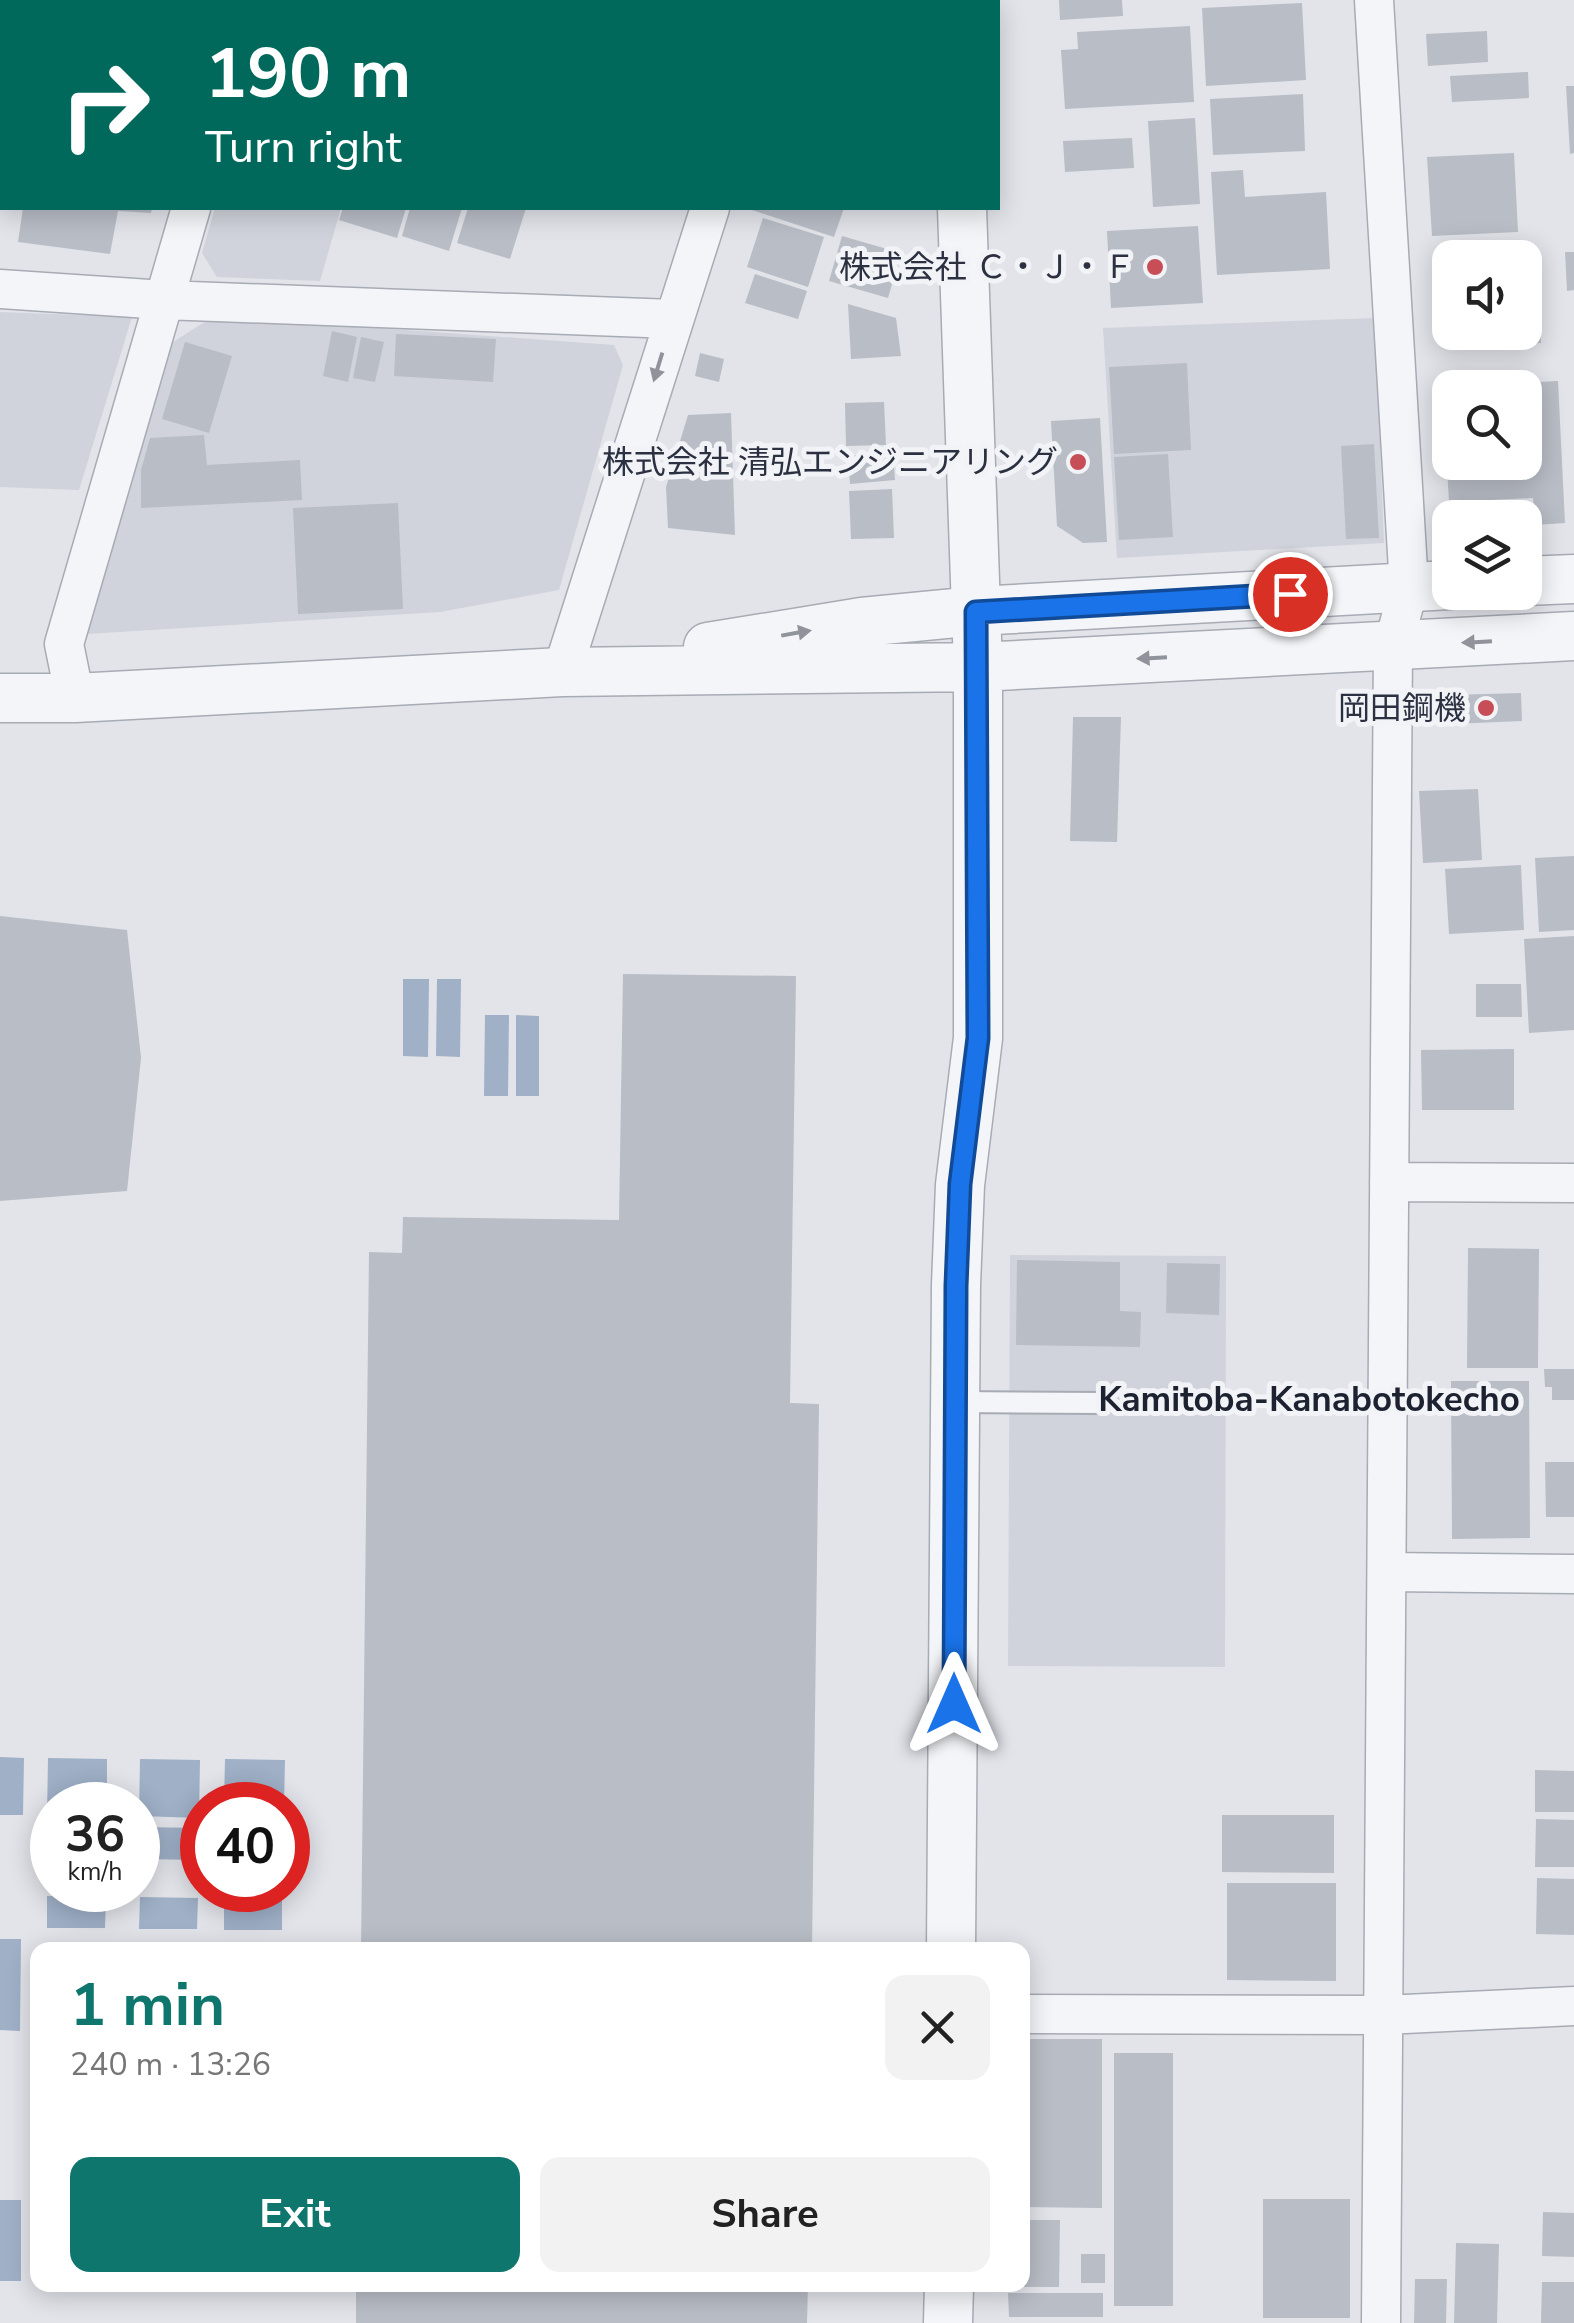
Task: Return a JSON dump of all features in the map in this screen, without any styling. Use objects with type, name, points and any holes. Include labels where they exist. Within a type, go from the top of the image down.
[{"type":"street","points":[[1374,0],[1430,586],[1393,646],[1381,2323]]},
{"type":"street","points":[[75,698],[64,644],[189,210]]},
{"type":"street","points":[[562,672],[709,210]]},
{"type":"street","points":[[952,1942],[960,1184],[978,1038],[978,667],[962,210]]},
{"type":"street","points":[[0,289],[164,300],[673,318]]},
{"type":"street","points":[[1542,580],[1574,579]]},
{"type":"street","points":[[562,672],[862,622],[1430,586]]},
{"type":"street","points":[[0,698],[75,698],[562,672],[978,667],[1574,636]]},
{"type":"street","points":[[1389,1182],[1574,1183]]},
{"type":"street","points":[[1387,1572],[1574,1574]]},
{"type":"street","points":[[1030,2014],[1384,2015],[1574,2006]]},
{"type":"street","points":[[948,2292],[948,2323]]},
{"type":"lane","points":[[955,1402],[1102,1403]]},
{"type":"shaded area","points":[[214,210],[340,210],[320,281],[217,277],[202,253]]},
{"type":"shaded area","points":[[0,312],[132,317],[79,490],[0,487]]},
{"type":"shaded area","points":[[214,316],[614,345],[623,365],[559,590],[440,612],[87,634],[173,342]]},
{"type":"shaded area","points":[[1375,318],[1384,543],[1117,558],[1103,328]]},
{"type":"shaded area","points":[[1010,1255],[1226,1256],[1225,1667],[1008,1666]]},
{"type":"water","points":[[403,979],[429,979],[428,1057],[403,1056]]},
{"type":"water","points":[[437,979],[461,979],[460,1057],[436,1056]]},
{"type":"water","points":[[485,1015],[509,1015],[508,1096],[484,1096]]},
{"type":"water","points":[[516,1015],[539,1016],[539,1096],[516,1096]]},
{"type":"water","points":[[0,1757],[24,1758],[23,1815],[0,1815]]},
{"type":"water","points":[[48,1758],[107,1759],[107,1782],[48,1782]]},
{"type":"water","points":[[140,1759],[200,1760],[200,1782],[180,1782],[180,1817],[160,1817],[160,1782],[140,1782]]},
{"type":"water","points":[[225,1759],[285,1760],[285,1782],[224,1782]]},
{"type":"water","points":[[160,1827],[180,1828],[180,1860],[160,1859]]},
{"type":"water","points":[[160,1897],[180,1898],[180,1912],[198,1912],[197,1929],[139,1929],[140,1912],[160,1912]]},
{"type":"water","points":[[47,1912],[106,1912],[105,1928],[47,1928]]},
{"type":"water","points":[[224,1912],[282,1912],[282,1930],[224,1930]]},
{"type":"water","points":[[0,1939],[21,1939],[20,2031],[0,2030]]},
{"type":"water","points":[[0,2200],[21,2200],[21,2281],[0,2281]]},
{"type":"building","points":[[1059,0],[1122,0],[1123,16],[1060,20]]},
{"type":"building","points":[[1302,3],[1306,80],[1206,86],[1202,8]]},
{"type":"building","points":[[1190,26],[1194,102],[1065,109],[1061,50],[1078,49],[1077,32]]},
{"type":"building","points":[[1487,31],[1488,62],[1428,66],[1426,34]]},
{"type":"building","points":[[1528,72],[1529,98],[1452,102],[1450,76]]},
{"type":"building","points":[[1566,86],[1574,86],[1574,153],[1570,154]]},
{"type":"building","points":[[1303,94],[1305,151],[1213,155],[1210,99]]},
{"type":"building","points":[[1195,118],[1200,204],[1153,207],[1148,121]]},
{"type":"building","points":[[1132,138],[1134,168],[1065,172],[1063,141]]},
{"type":"building","points":[[1514,153],[1518,232],[1432,236],[1427,157]]},
{"type":"building","points":[[1243,170],[1245,197],[1326,192],[1330,269],[1217,275],[1211,172]]},
{"type":"building","points":[[23,210],[152,210],[118,211],[110,254],[18,242]]},
{"type":"building","points":[[342,210],[405,210],[397,238],[339,220]]},
{"type":"building","points":[[409,210],[461,210],[449,251],[402,236]]},
{"type":"building","points":[[467,210],[525,210],[510,259],[457,243]]},
{"type":"building","points":[[752,210],[843,210],[834,237]]},
{"type":"building","points":[[763,218],[824,237],[808,287],[747,267]]},
{"type":"building","name":"株式会社 Ｃ・Ｊ・Ｆ","points":[[1198,226],[1203,303],[1111,308],[1107,231]]},
{"type":"building","points":[[842,236],[901,253],[888,298],[829,281]]},
{"type":"building","points":[[1565,252],[1574,252],[1574,290],[1567,291]]},
{"type":"building","points":[[755,274],[807,291],[798,319],[745,303]]},
{"type":"building","points":[[848,304],[896,318],[901,356],[851,359]]},
{"type":"building","points":[[332,331],[357,337],[348,382],[323,376]]},
{"type":"building","points":[[396,334],[496,339],[493,382],[394,376]]},
{"type":"building","points":[[361,337],[384,342],[375,382],[353,378]]},
{"type":"building","points":[[185,342],[232,356],[209,433],[162,419]]},
{"type":"building","points":[[700,353],[724,359],[719,382],[695,376]]},
{"type":"building","points":[[1187,363],[1191,450],[1114,454],[1109,367]]},
{"type":"building","points":[[1558,381],[1565,523],[1542,525],[1542,500],[1533,498],[1449,500],[1448,480],[1542,480],[1542,382]]},
{"type":"building","points":[[884,402],[886,445],[846,446],[845,403]]},
{"type":"building","points":[[731,413],[735,535],[668,528],[666,487],[688,415]]},
{"type":"building","name":"株式会社 清弘エンジニアリング","points":[[1100,418],[1107,542],[1083,543],[1057,526],[1051,421]]},
{"type":"building","points":[[204,435],[207,465],[300,460],[302,500],[141,508],[141,470],[150,438]]},
{"type":"building","points":[[1374,444],[1379,538],[1346,539],[1341,446]]},
{"type":"building","points":[[893,453],[895,480],[850,484],[848,456]]},
{"type":"building","points":[[1168,454],[1173,537],[1119,540],[1114,457]]},
{"type":"building","points":[[892,489],[894,538],[851,539],[849,491]]},
{"type":"building","points":[[398,503],[403,609],[298,614],[293,508]]},
{"type":"building","name":"岡田鋼機","points":[[1521,693],[1522,721],[1451,724],[1450,695]]},
{"type":"building","points":[[1073,717],[1121,717],[1117,842],[1070,841]]},
{"type":"building","points":[[1478,789],[1482,860],[1423,863],[1419,791]]},
{"type":"building","points":[[1574,856],[1574,930],[1539,932],[1535,858]]},
{"type":"building","points":[[1521,865],[1524,930],[1449,934],[1445,869]]},
{"type":"building","points":[[0,916],[127,930],[141,1058],[127,1191],[0,1201]]},
{"type":"building","points":[[1574,936],[1574,1030],[1529,1033],[1524,939]]},
{"type":"building","points":[[623,974],[796,976],[790,1403],[819,1404],[812,1942],[361,1942],[369,1252],[402,1253],[403,1217],[619,1220]]},
{"type":"building","points":[[1476,984],[1521,984],[1522,1017],[1476,1017]]},
{"type":"building","points":[[1514,1049],[1514,1110],[1422,1110],[1421,1050]]},
{"type":"building","points":[[1468,1248],[1539,1249],[1538,1368],[1467,1368]]},
{"type":"building","points":[[1017,1260],[1120,1262],[1120,1311],[1141,1312],[1140,1347],[1016,1345]]},
{"type":"building","points":[[1167,1263],[1220,1264],[1219,1315],[1166,1313]]},
{"type":"building","points":[[1544,1369],[1574,1369],[1574,1400],[1552,1400],[1552,1387],[1545,1387]]},
{"type":"building","points":[[1451,1381],[1529,1381],[1530,1538],[1452,1539]]},
{"type":"building","points":[[1545,1462],[1574,1462],[1574,1517],[1546,1517]]},
{"type":"building","points":[[1535,1770],[1574,1771],[1574,1812],[1535,1812]]},
{"type":"building","points":[[1222,1815],[1334,1815],[1334,1873],[1222,1872]]},
{"type":"building","points":[[1536,1819],[1574,1820],[1574,1867],[1535,1867]]},
{"type":"building","points":[[1537,1878],[1574,1879],[1574,1935],[1536,1934]]},
{"type":"building","points":[[1227,1883],[1336,1883],[1336,1981],[1227,1980]]},
{"type":"building","points":[[1030,2039],[1102,2039],[1102,2208],[1030,2207]]},
{"type":"building","points":[[1114,2053],[1173,2053],[1173,2306],[1114,2306]]},
{"type":"building","points":[[1263,2199],[1350,2199],[1350,2318],[1263,2318]]},
{"type":"building","points":[[1543,2212],[1574,2213],[1574,2257],[1542,2256]]},
{"type":"building","points":[[1030,2220],[1060,2220],[1059,2287],[1030,2287]]},
{"type":"building","points":[[1456,2243],[1499,2244],[1497,2323],[1454,2323]]},
{"type":"building","points":[[1081,2254],[1105,2254],[1105,2283],[1081,2283]]},
{"type":"building","points":[[1415,2279],[1447,2279],[1446,2323],[1414,2323]]},
{"type":"building","points":[[1542,2282],[1574,2282],[1574,2323],[1541,2323]]},
{"type":"building","points":[[356,2292],[808,2292],[807,2323],[356,2323]]},
{"type":"building","points":[[1008,2293],[1103,2293],[1103,2317],[1009,2317]]},
{"type":"place","name":"株式会社 Ｃ・Ｊ・Ｆ","points":[[1155,267]]},
{"type":"place","name":"株式会社 清弘エンジニアリング","points":[[1078,462]]},
{"type":"place","name":"岡田鋼機","points":[[1486,708]]},
{"type":"district","name":"Kamitoba-Kanabotokecho","points":[[1309,1399]]},
{"type":"route","points":[[954,1704],[956,1286],[960,1184],[978,1038],[976,612],[1290,594]]}]
